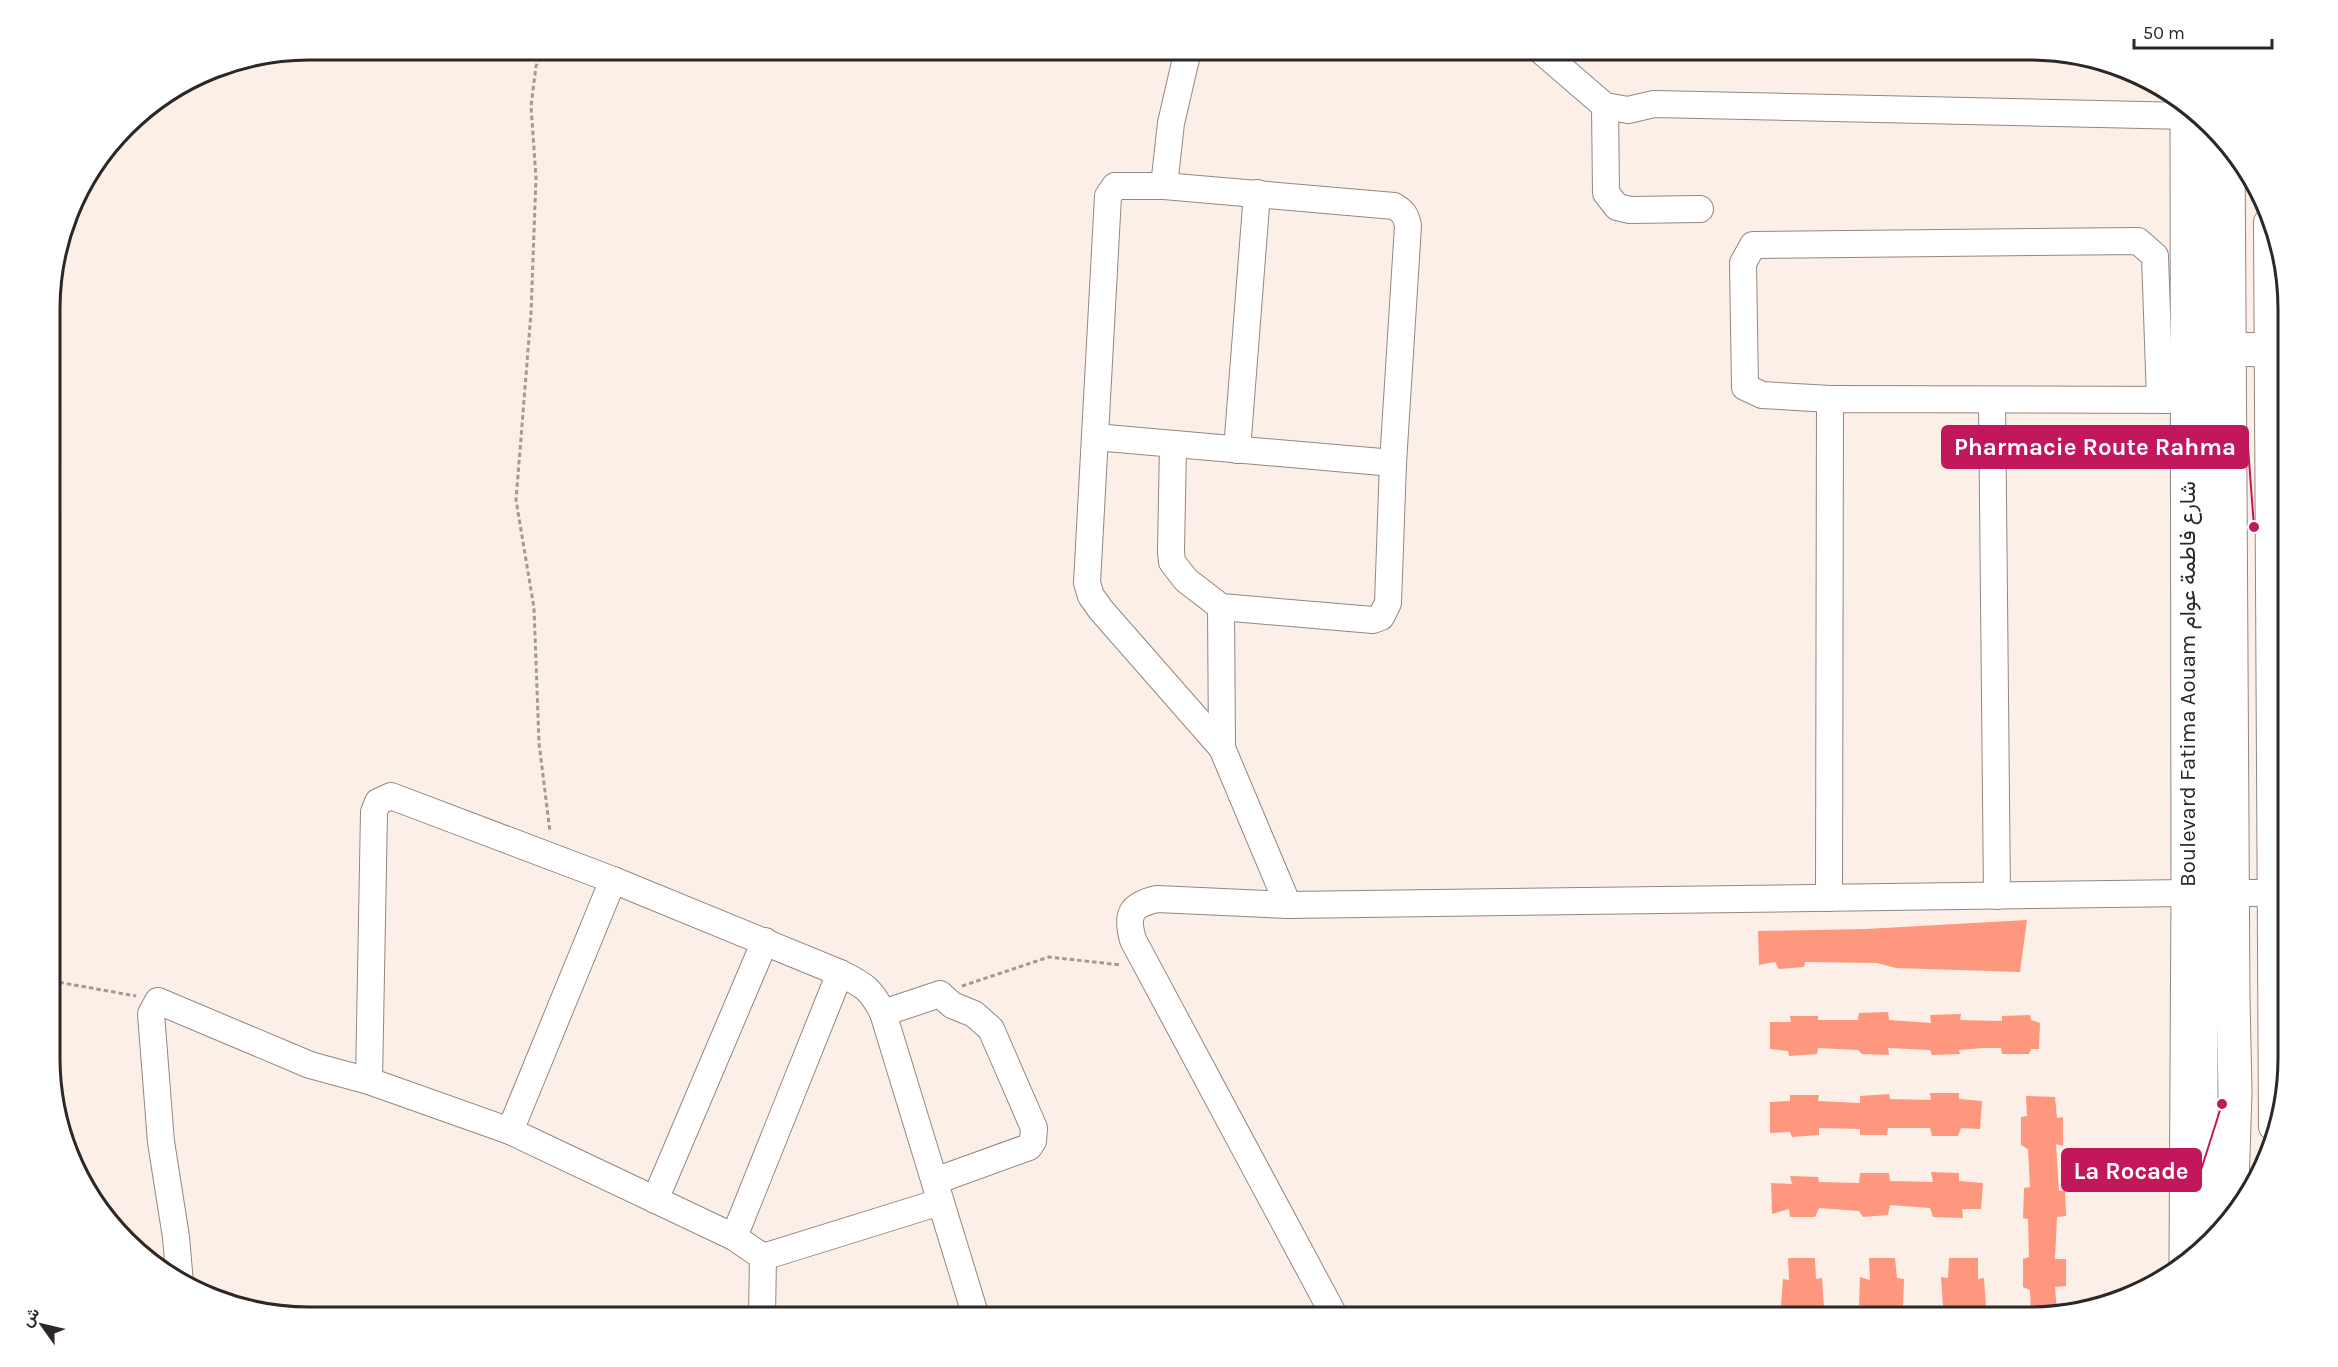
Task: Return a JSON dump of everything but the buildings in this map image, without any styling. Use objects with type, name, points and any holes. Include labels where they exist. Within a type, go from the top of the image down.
[{"type":"main road","name":"Boulevard Fatima Aouam شارع فاطمة عوام","points":[[2194,123],[2174,400],[2209,893],[2235,1092],[2231,1202]]},
{"type":"main road","name":"Boulevard Fatima Aouam شارع فاطمة عوام","points":[[2187,1250],[2209,893],[2229,350],[2228,161]]},
{"type":"main road","points":[[2229,350],[2278,350]]},
{"type":"street","points":[[1164,186],[1172,123],[1186,60]]},
{"type":"street","points":[[1552,60],[1605,106],[1628,111],[1654,104],[2184,115]]},
{"type":"street","points":[[1605,106],[1606,193],[1612,203],[1630,210],[1700,209]]},
{"type":"street","points":[[2195,124],[2209,893],[2212,1226]]},
{"type":"street","points":[[1173,444],[1172,562],[1186,580],[1221,607],[1373,620],[1381,617],[1388,603],[1393,463],[1408,226],[1406,216],[1394,206],[1164,186],[1115,186],[1108,196],[1086,565],[1087,582],[1091,596],[1101,610],[1222,748],[1288,905]]},
{"type":"street","points":[[1237,450],[1257,193]]},
{"type":"street","points":[[2267,237],[2278,350]]},
{"type":"street","points":[[2138,241],[2155,256],[2174,400],[1830,399],[1762,395],[1745,387],[1743,263],[1754,245],[2138,241]]},
{"type":"street","points":[[1829,898],[1830,399]]},
{"type":"street","points":[[1992,400],[1997,896]]},
{"type":"street","points":[[1095,437],[1393,463]]},
{"type":"street","points":[[1221,607],[1222,748]]},
{"type":"street","points":[[369,1081],[374,812],[378,802],[391,796],[613,880],[765,942],[840,973],[858,982],[874,995],[883,1013],[973,1307]]},
{"type":"street","points":[[510,1131],[613,880]]},
{"type":"street","points":[[2205,1234],[2209,893]]},
{"type":"street","points":[[1330,1307],[1133,940],[1129,924],[1131,912],[1140,904],[1157,899],[1288,905],[2278,893]]},
{"type":"street","points":[[2273,1108],[2278,926]]},
{"type":"street","points":[[656,1200],[765,942]]},
{"type":"street","points":[[734,1237],[840,973]]},
{"type":"street","points":[[763,1257],[938,1191],[1029,1147],[1033,1141],[1034,1128],[991,1029],[974,1014],[952,1005],[940,994],[883,1013]]},
{"type":"street","points":[[179,1270],[161,1142],[155,1065],[152,1014],[158,1001],[310,1065],[369,1081],[510,1131],[734,1237],[763,1257]]},
{"type":"street","points":[[762,1307],[763,1257]]},
{"type":"path","points":[[539,60],[531,105],[536,178],[532,302],[516,500],[534,608],[539,743],[554,858]]},
{"type":"path","points":[[940,994],[1049,957],[1146,966]]},
{"type":"path","points":[[60,983],[158,1001]]},
{"type":"place","name":"Pharmacie Route Rahma","points":[[2254,527]]},
{"type":"place","name":"La Rocade","points":[[2222,1104]]}]
